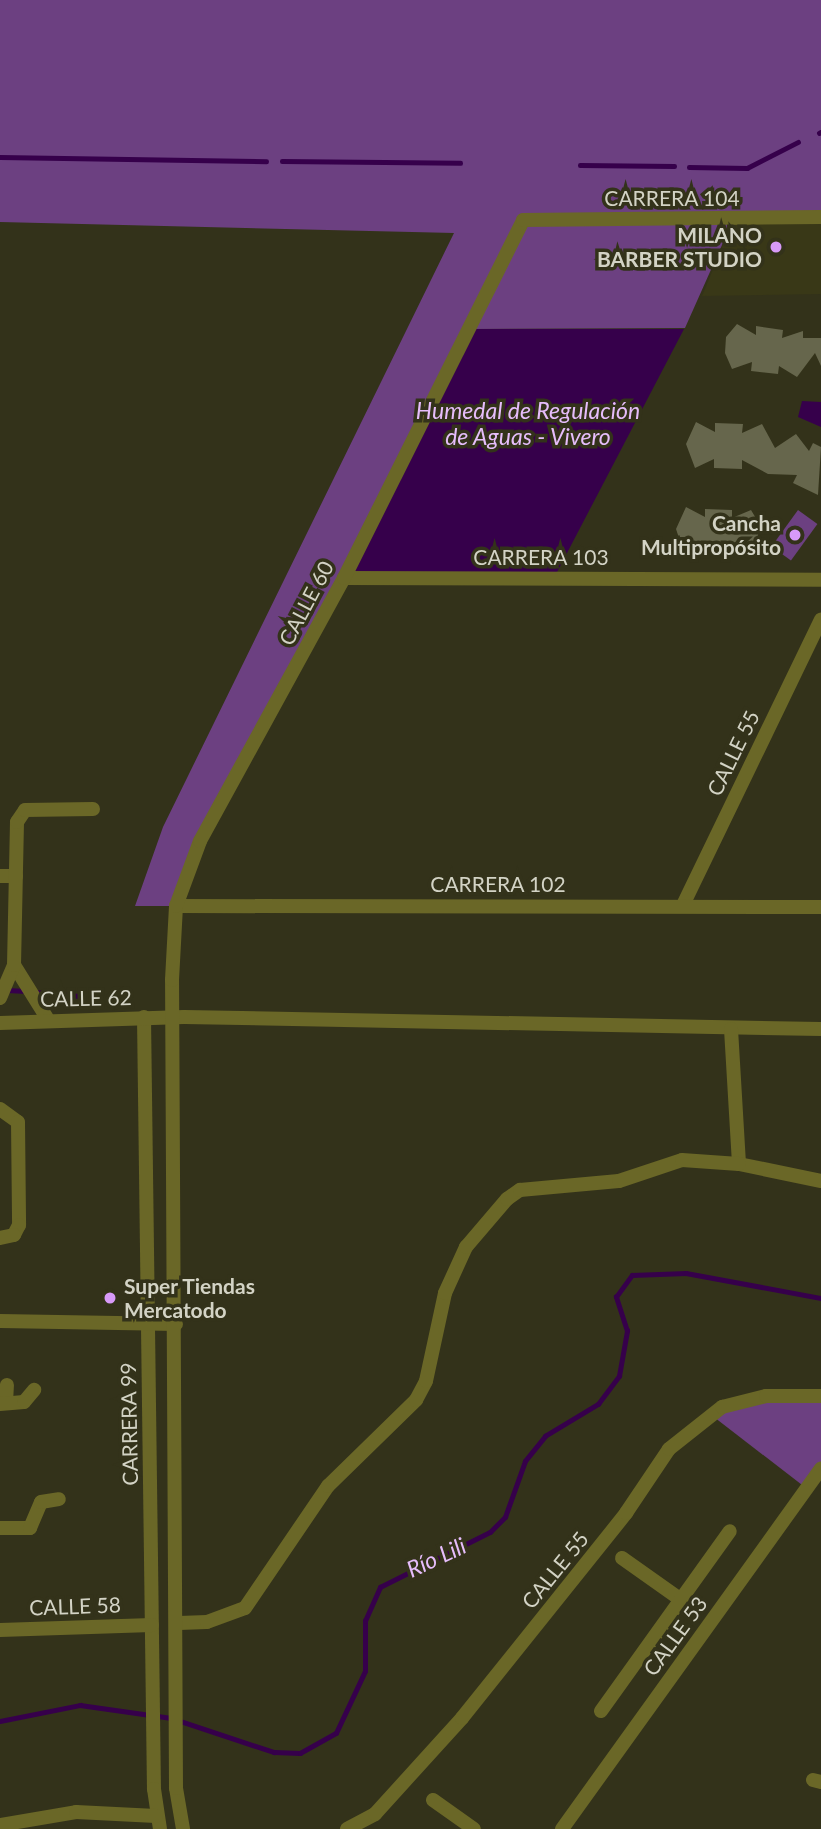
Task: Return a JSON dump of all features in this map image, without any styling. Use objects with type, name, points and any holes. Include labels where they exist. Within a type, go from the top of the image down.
[{"type":"street","name":"CARRERA 104","points":[[523,220],[821,218]]},
{"type":"street","name":"CALLE 60","points":[[174,1017],[176,906],[201,839],[344,578],[523,220]]},
{"type":"street","name":"CARRERA 103","points":[[344,578],[821,580]]},
{"type":"street","name":"CALLE 55","points":[[683,905],[821,620]]},
{"type":"street","points":[[0,998],[14,965],[17,822],[25,810],[93,809]]},
{"type":"street","points":[[0,876],[16,876]]},
{"type":"street","name":"CARRERA 102","points":[[176,906],[821,907]]},
{"type":"street","points":[[14,965],[47,1018]]},
{"type":"street","name":"CARRERA 99","points":[[144,1017],[152,1625],[158,1822]]},
{"type":"street","points":[[174,1017],[179,1623],[177,1758],[183,1829]]},
{"type":"street","name":"CALLE 62","points":[[0,1023],[47,1018],[174,1017],[821,1029]]},
{"type":"street","points":[[731,1029],[739,1164]]},
{"type":"street","points":[[0,1109],[18,1122],[19,1225],[14,1235],[0,1238]]},
{"type":"street","points":[[179,1623],[207,1622],[245,1608],[328,1486],[416,1399],[426,1381],[445,1293],[471,1238],[507,1199],[520,1190],[619,1181],[682,1160],[739,1164],[821,1181]]},
{"type":"street","points":[[0,1321],[176,1324]]},
{"type":"street","points":[[7,1385],[3,1404],[24,1402],[33,1390]]},
{"type":"street","name":"CALLE 55","points":[[348,1829],[375,1814],[404,1786],[603,1544],[669,1449],[710,1413],[766,1395],[821,1396]]},
{"type":"street","name":"CALLE 53","points":[[562,1829],[821,1468]]},
{"type":"street","points":[[0,1528],[24,1531],[41,1502],[59,1499]]},
{"type":"street","points":[[601,1711],[730,1531]]},
{"type":"street","points":[[603,1544],[680,1599]]},
{"type":"street","name":"CALLE 58","points":[[0,1630],[152,1625]]},
{"type":"street","points":[[433,1800],[474,1829]]},
{"type":"street","points":[[0,1825],[76,1812],[158,1822]]},
{"type":"shaded area","points":[[0,0],[821,0],[821,217],[734,218],[685,328],[470,329],[200,841],[176,906],[135,906],[163,827],[454,233],[0,222]]},
{"type":"shaded area","points":[[821,217],[821,294],[702,296],[734,218]]},
{"type":"shaded area","name":"Cancha Multipropósito","points":[[798,510],[817,524],[791,561],[772,546]]},
{"type":"shaded area","points":[[821,1396],[821,1468],[806,1488],[710,1414],[722,1407]]},
{"type":"water","name":"Humedal de Regulación de Aguas - Vivero","points":[[470,329],[684,329],[555,576],[344,578]]},
{"type":"water","points":[[802,401],[821,402],[821,427],[798,417]]},
{"type":"building","points":[[737,324],[756,335],[756,326],[783,330],[782,338],[803,331],[803,338],[821,338],[821,366],[815,353],[797,377],[779,366],[778,374],[751,371],[752,362],[732,369],[725,353],[726,337]]},
{"type":"building","points":[[696,422],[715,432],[715,423],[743,424],[742,433],[762,424],[775,448],[796,434],[809,451],[813,443],[821,447],[818,495],[793,483],[797,475],[768,474],[742,460],[742,469],[714,468],[714,459],[695,468],[686,444]]},
{"type":"building","points":[[686,507],[705,517],[705,509],[732,510],[732,518],[751,510],[760,525],[755,550],[750,556],[731,546],[731,554],[703,553],[704,545],[684,553],[676,529]]},
{"type":"waterway","points":[[689,167],[747,168],[798,142]]},
{"type":"waterway","points":[[0,157],[266,161]]},
{"type":"waterway","points":[[282,161],[460,163]]},
{"type":"waterway","points":[[580,165],[674,166]]},
{"type":"waterway","points":[[7,990],[26,991]]},
{"type":"waterway","points":[[35,992],[79,996]]},
{"type":"waterway","name":"Río Lili","points":[[180,1721],[274,1752],[300,1753],[336,1733],[365,1671],[365,1621],[380,1587],[490,1532],[505,1517],[525,1461],[545,1436],[598,1404],[619,1376],[627,1331],[616,1297],[632,1275],[686,1273],[821,1298]]},
{"type":"waterway","name":"Río Lili","points":[[0,1721],[80,1705],[171,1718]]},
{"type":"place","name":"MILANO BARBER STUDIO","points":[[776,247]]},
{"type":"place","name":"Cancha Multipropósito","points":[[795,535]]},
{"type":"place","name":"Super Tiendas Mercatodo","points":[[110,1298]]}]
